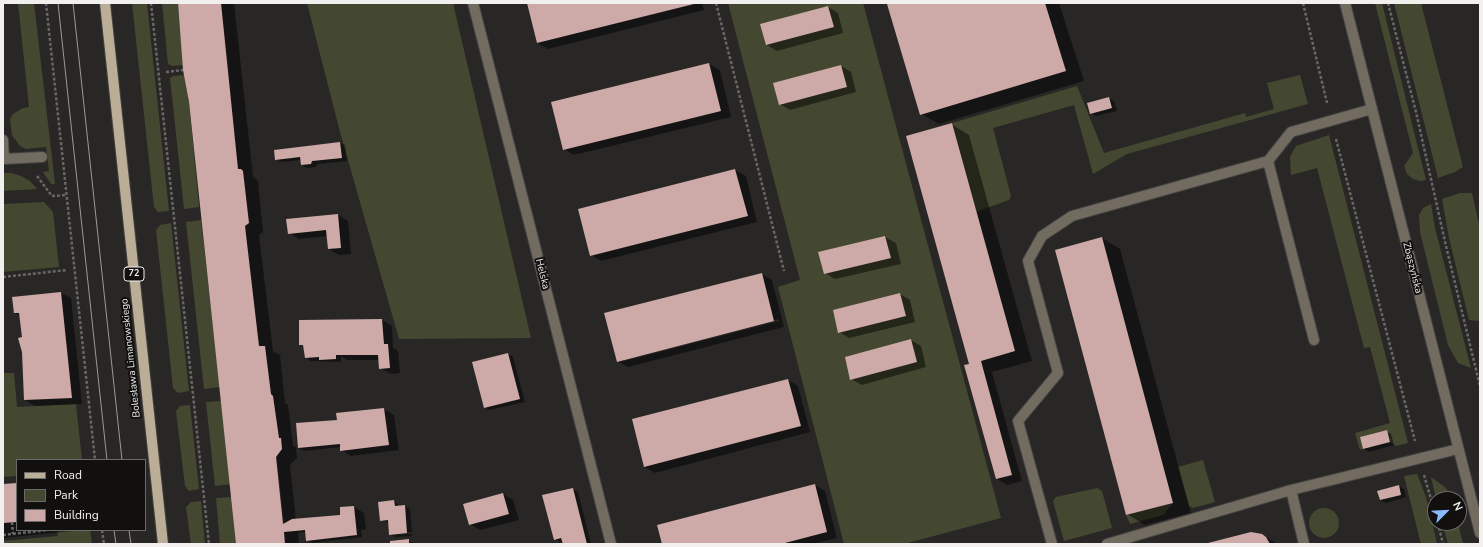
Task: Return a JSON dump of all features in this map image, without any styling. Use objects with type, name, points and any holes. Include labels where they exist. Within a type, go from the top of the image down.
[{"type":"main road","name":"Bolesława Limanowskiego","points":[[105,3],[163,544]]},
{"type":"street","name":"Helska","points":[[474,3],[611,544]]},
{"type":"street","name":"Zbąszyńska","points":[[1345,3],[1480,533]]},
{"type":"street","points":[[1052,544],[1018,421],[1058,373],[1028,261],[1042,236],[1072,216],[1268,161],[1291,132],[1372,109]]},
{"type":"street","points":[[3,140],[4,159],[42,157]]},
{"type":"street","points":[[1268,161],[1314,340]]},
{"type":"street","points":[[1107,544],[1291,490],[1458,449]]},
{"type":"street","points":[[1291,490],[1304,544]]},
{"type":"path","points":[[46,3],[95,459]]},
{"type":"path","points":[[151,3],[209,544]]},
{"type":"path","points":[[716,3],[784,271]]},
{"type":"path","points":[[1303,3],[1332,121],[1429,491]]},
{"type":"path","points":[[1388,3],[1416,112],[1446,246],[1480,386]]},
{"type":"path","points":[[166,72],[183,70]]},
{"type":"path","points":[[24,158],[52,196],[66,195]]},
{"type":"path","points":[[3,277],[67,270]]},
{"type":"path","points":[[12,522],[13,534]]},
{"type":"path","points":[[3,535],[39,531]]},
{"type":"path","points":[[102,531],[104,544]]},
{"type":"path","points":[[1440,531],[1443,544]]},
{"type":"green space","points":[[18,3],[34,3],[55,184],[51,184],[43,172],[49,171],[46,147],[26,149],[20,146],[12,135],[10,119],[13,114],[23,108],[29,107]]},
{"type":"green space","points":[[132,3],[147,3],[169,211],[158,212],[154,207]]},
{"type":"green space","points":[[162,3],[178,3],[183,65],[172,66],[168,64]]},
{"type":"green space","points":[[307,3],[453,3],[531,338],[399,339],[340,132]]},
{"type":"green space","points":[[728,3],[863,3],[1001,518],[904,544],[844,544],[778,287],[800,280]]},
{"type":"green space","points":[[1375,3],[1382,3],[1426,180],[1420,181],[1413,179],[1407,174],[1404,166],[1413,153]]},
{"type":"green space","points":[[1394,3],[1421,3],[1463,167],[1455,172],[1438,178]]},
{"type":"green space","points":[[184,75],[189,102],[199,207],[184,209],[170,78],[173,76]]},
{"type":"green space","points":[[1300,75],[1308,104],[1127,154],[1093,174],[1074,105],[993,128],[1011,196],[1009,200],[976,212],[952,123],[1077,86],[1104,153],[1245,113],[1246,117],[1274,109],[1267,83]]},
{"type":"green space","points":[[1329,135],[1408,443],[1396,446],[1390,442],[1386,430],[1360,437],[1363,449],[1360,450],[1355,433],[1390,423],[1370,347],[1364,348],[1317,168],[1291,175],[1290,157],[1296,146]]},
{"type":"green space","points":[[3,173],[11,173],[21,176],[30,181],[37,189],[3,191]]},
{"type":"green space","points":[[1460,193],[1472,193],[1480,229],[1480,321],[1469,320],[1449,238],[1442,199]]},
{"type":"green space","points":[[44,202],[53,212],[59,267],[3,272],[3,204]]},
{"type":"green space","points":[[1431,204],[1435,228],[1471,368],[1458,363],[1448,345],[1420,232],[1419,215],[1423,208]]},
{"type":"green space","points":[[201,220],[220,387],[204,389],[186,222]]},
{"type":"green space","points":[[171,223],[189,391],[178,393],[173,388],[156,230],[160,225]]},
{"type":"green space","points":[[3,373],[14,373],[17,407],[76,404],[82,459],[16,459],[16,476],[3,477]]},
{"type":"green space","points":[[221,401],[231,484],[215,486],[206,402]]},
{"type":"green space","points":[[190,405],[199,489],[189,491],[185,486],[176,411],[180,406]]},
{"type":"green space","points":[[1203,460],[1215,502],[1193,508],[1189,506],[1178,467]]},
{"type":"green space","points":[[1417,474],[1427,501],[1427,531],[1434,531],[1437,544],[1421,544],[1404,476]]},
{"type":"green space","points":[[1431,477],[1446,488],[1448,491],[1434,491]]},
{"type":"green space","points":[[1097,488],[1102,491],[1112,528],[1064,541],[1053,501],[1056,497]]},
{"type":"green space","points":[[232,497],[236,544],[220,544],[216,498]]},
{"type":"green space","points":[[201,501],[205,544],[191,544],[186,507],[191,502]]},
{"type":"green space","points":[[1173,503],[1163,515],[1130,524],[1126,515]]},
{"type":"green space","points":[[1324,508],[1335,512],[1339,523],[1335,534],[1324,538],[1313,534],[1309,523],[1313,512]]},
{"type":"green space","points":[[57,531],[90,531],[92,544],[3,544],[3,541],[58,536]]},
{"type":"green space","points":[[1444,531],[1460,531],[1463,544],[1448,544]]},
{"type":"building","points":[[178,3],[221,3],[238,169],[243,171],[249,223],[245,226],[259,346],[265,346],[271,394],[273,396],[279,438],[281,438],[282,449],[276,457],[283,524],[292,519],[340,515],[340,507],[354,506],[357,535],[306,541],[305,530],[284,532],[285,544],[236,544],[189,102],[183,70]]},
{"type":"building","points":[[527,3],[694,3],[694,4],[537,43]]},
{"type":"building","points":[[1045,3],[1066,71],[920,115],[887,4]]},
{"type":"building","points":[[828,6],[834,27],[766,45],[760,24]]},
{"type":"building","points":[[709,63],[721,111],[563,150],[551,102]]},
{"type":"building","points":[[841,65],[847,87],[779,105],[773,83]]},
{"type":"building","points":[[1109,97],[1112,108],[1090,114],[1087,103]]},
{"type":"building","points":[[952,123],[1015,351],[981,361],[1012,475],[996,479],[964,365],[969,364],[906,136]]},
{"type":"building","points":[[340,142],[342,158],[312,161],[311,164],[301,165],[300,157],[275,160],[274,150]]},
{"type":"building","points":[[735,169],[748,216],[590,256],[578,209]]},
{"type":"building","points":[[338,214],[341,248],[328,249],[326,230],[288,234],[286,219]]},
{"type":"building","points":[[885,236],[891,258],[824,274],[818,252]]},
{"type":"building","points":[[1102,237],[1173,503],[1126,515],[1055,250]]},
{"type":"building","points":[[762,273],[774,321],[617,362],[604,313]]},
{"type":"building","points":[[61,292],[72,398],[24,400],[22,352],[18,338],[22,337],[19,313],[14,313],[12,297]]},
{"type":"building","points":[[900,293],[906,316],[838,333],[833,310]]},
{"type":"building","points":[[382,319],[384,344],[388,344],[390,368],[379,369],[378,355],[336,355],[336,359],[319,360],[319,357],[305,358],[303,345],[299,345],[299,320]]},
{"type":"building","points":[[911,339],[917,362],[850,380],[845,357]]},
{"type":"building","points":[[508,353],[520,399],[484,408],[472,362]]},
{"type":"building","points":[[788,379],[801,426],[644,467],[632,419]]},
{"type":"building","points":[[384,408],[389,445],[340,451],[340,444],[298,448],[296,423],[337,420],[336,413]]},
{"type":"building","points":[[1387,430],[1390,442],[1363,449],[1360,437]]},
{"type":"building","points":[[16,483],[16,522],[3,523],[3,484]]},
{"type":"building","points":[[815,484],[827,532],[781,544],[662,544],[657,525]]},
{"type":"building","points":[[1399,485],[1401,495],[1380,500],[1377,491]]},
{"type":"building","points":[[573,488],[587,544],[563,544],[561,538],[554,540],[542,495]]},
{"type":"building","points":[[503,493],[509,514],[469,525],[463,504]]},
{"type":"building","points":[[394,500],[395,506],[405,505],[407,533],[389,535],[388,520],[380,521],[378,502]]},
{"type":"building","points":[[1251,532],[1262,534],[1266,537],[1270,544],[1204,544]]},
{"type":"building","points":[[409,539],[409,544],[390,544],[390,541]]},
{"type":"tram line","points":[[58,3],[107,459]]},
{"type":"tram line","points":[[73,3],[122,459]]},
{"type":"tram line","points":[[114,531],[116,544]]},
{"type":"tram line","points":[[129,531],[131,544]]}]
